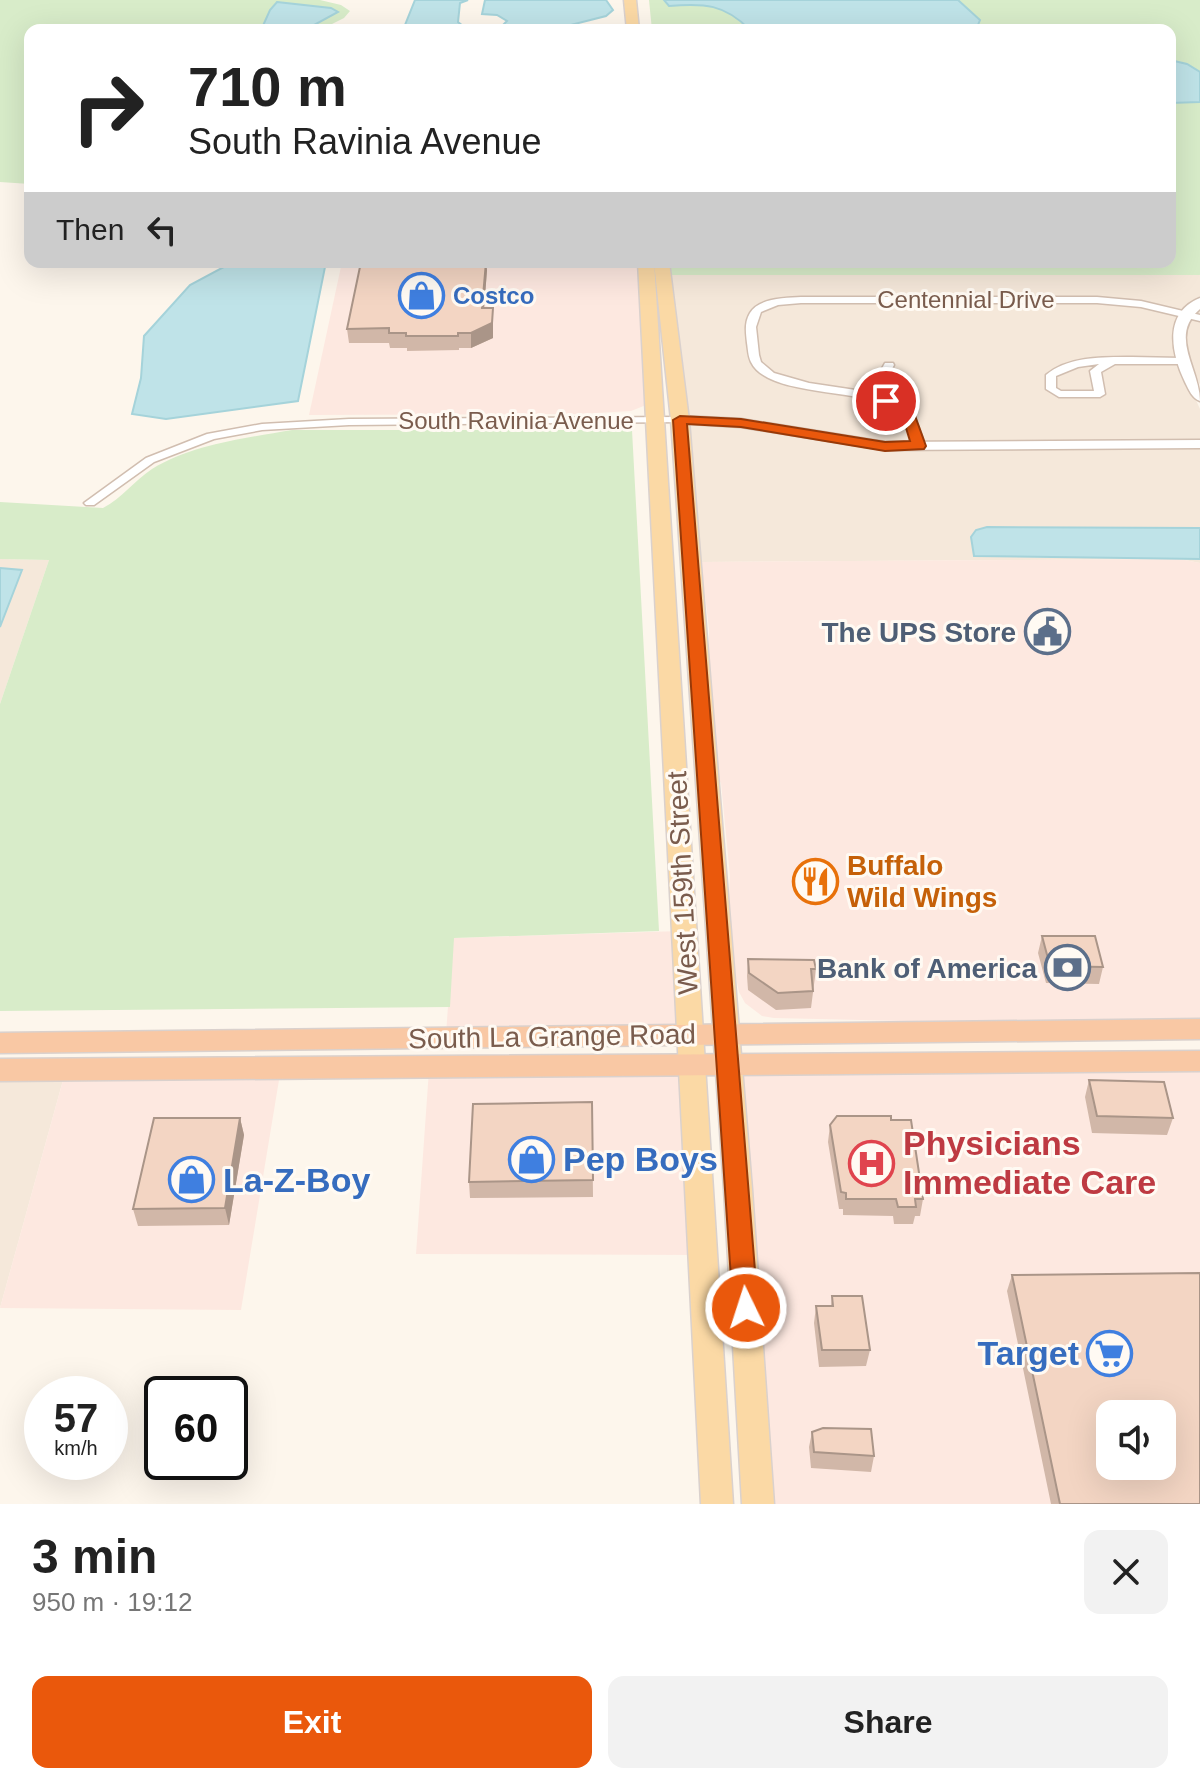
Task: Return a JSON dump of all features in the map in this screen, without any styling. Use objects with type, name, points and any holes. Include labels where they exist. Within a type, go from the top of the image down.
[{"type":"highway","name":"South La Grange Road","points":[[0,1043],[1200,1029]]},
{"type":"highway","name":"South La Grange Road","points":[[0,1070],[1200,1061]]},
{"type":"main road","points":[[630,0],[632,24]]},
{"type":"main road","name":"West 159th Street","points":[[646,268],[717,1504]]},
{"type":"main road","name":"West 159th Street","points":[[662,268],[680,420],[729,1065],[758,1504]]},
{"type":"street","name":"Centennial Drive","points":[[872,396],[803,384],[769,373],[755,359],[751,318],[766,306],[801,300],[1097,300],[1141,304],[1193,316]]},
{"type":"street","points":[[1200,302],[1178,334],[1181,361],[1200,397]]},
{"type":"street","points":[[1111,362],[1095,371],[1100,394],[1059,394],[1051,389],[1049,381],[1055,371],[1077,364],[1111,362],[1181,361]]},
{"type":"street","points":[[889,365],[872,396],[901,408],[909,416],[919,446]]},
{"type":"street","name":"South Ravinia Avenue","points":[[90,503],[150,460],[211,436],[262,427],[349,422],[680,420],[741,423],[885,446],[1200,444]]},
{"type":"shaded area","points":[[341,268],[642,268],[646,405],[631,411],[579,414],[309,415]]},
{"type":"shaded area","points":[[668,275],[1200,275],[1200,296],[1185,308],[1173,332],[1176,356],[1200,409],[1200,563],[1180,559],[701,562],[696,553],[692,440],[685,406],[678,324]]},
{"type":"shaded area","points":[[1200,306],[1200,385],[1183,347],[1189,317]]},
{"type":"shaded area","points":[[0,559],[49,560],[0,704]]},
{"type":"shaded area","points":[[1180,559],[1200,563],[1200,1018],[992,1023],[774,1018],[762,1016],[745,1003],[739,992],[727,936],[730,876],[721,783],[715,774],[709,714],[709,629],[701,562]]},
{"type":"shaded area","points":[[681,931],[686,1031],[446,1034],[453,938]]},
{"type":"shaded area","points":[[1200,1063],[1200,1504],[766,1504],[734,1068]]},
{"type":"shaded area","points":[[688,1069],[699,1255],[416,1254],[429,1070]]},
{"type":"shaded area","points":[[65,1073],[0,1308],[0,1074]]},
{"type":"shaded area","points":[[65,1073],[280,1074],[241,1310],[0,1308]]},
{"type":"green space","points":[[0,0],[320,0],[341,5],[350,11],[332,24],[24,24],[24,184],[0,182]]},
{"type":"green space","points":[[649,0],[1200,0],[1200,275],[668,275],[667,268],[1176,268],[1176,24],[651,24]]},
{"type":"green space","points":[[292,430],[632,430],[659,931],[454,938],[450,1007],[0,1011],[0,704],[49,560],[0,559],[0,502],[103,508],[168,460],[220,443]]},
{"type":"water","points":[[415,0],[468,0],[460,3],[458,22],[460,24],[405,24]]},
{"type":"water","points":[[485,0],[606,0],[613,10],[606,16],[575,24],[504,24],[507,21],[497,15],[482,14]]},
{"type":"water","points":[[664,0],[958,0],[980,20],[978,24],[744,24],[713,7],[669,6]]},
{"type":"water","points":[[277,2],[331,8],[338,12],[316,24],[264,24]]},
{"type":"water","points":[[1176,61],[1200,72],[1200,102],[1176,103]]},
{"type":"water","points":[[222,268],[325,268],[298,401],[166,419],[132,414],[141,378],[144,336],[190,285]]},
{"type":"water","points":[[987,527],[1200,528],[1200,559],[974,556],[971,537],[976,530]]},
{"type":"water","points":[[0,568],[22,570],[0,627]]},
{"type":"building","name":"Costco","points":[[360,268],[485,268],[482,308],[493,308],[492,323],[471,333],[406,336],[406,333],[389,333],[389,328],[347,329]]},
{"type":"building","points":[[1042,936],[1095,936],[1103,967],[1050,966]]},
{"type":"building","points":[[748,959],[814,960],[816,969],[811,969],[813,991],[778,993],[749,973]]},
{"type":"building","points":[[1089,1080],[1164,1082],[1173,1118],[1097,1116]]},
{"type":"building","name":"Pep Boys","points":[[592,1102],[593,1180],[469,1182],[473,1104]]},
{"type":"building","name":"Physicians Immediate Care","points":[[837,1116],[891,1116],[891,1120],[911,1120],[923,1199],[915,1199],[916,1207],[898,1207],[896,1199],[846,1199],[846,1193],[841,1192],[830,1125]]},
{"type":"building","name":"La-Z-Boy","points":[[154,1118],[240,1118],[225,1208],[133,1209]]},
{"type":"building","name":"Target","points":[[1200,1273],[1200,1504],[1060,1504],[1012,1275]]},
{"type":"building","points":[[832,1296],[862,1296],[870,1350],[822,1350],[816,1306],[833,1306]]},
{"type":"building","points":[[823,1428],[871,1429],[874,1456],[814,1452],[812,1432]]},
{"type":"place","name":"Costco","points":[[422,296]]},
{"type":"place","name":"The UPS Store","points":[[1047,632]]},
{"type":"place","name":"Buffalo Wild Wings","points":[[816,881]]},
{"type":"place","name":"Bank of America","points":[[1068,968]]},
{"type":"place","name":"Pep Boys","points":[[532,1159]]},
{"type":"place","name":"Physicians Immediate Care","points":[[872,1163]]},
{"type":"place","name":"La-Z-Boy","points":[[192,1180]]},
{"type":"place","name":"Target","points":[[1110,1353]]},
{"type":"route","points":[[746,1308],[680,420],[741,423],[839,441],[919,446],[909,416],[886,401]]}]
